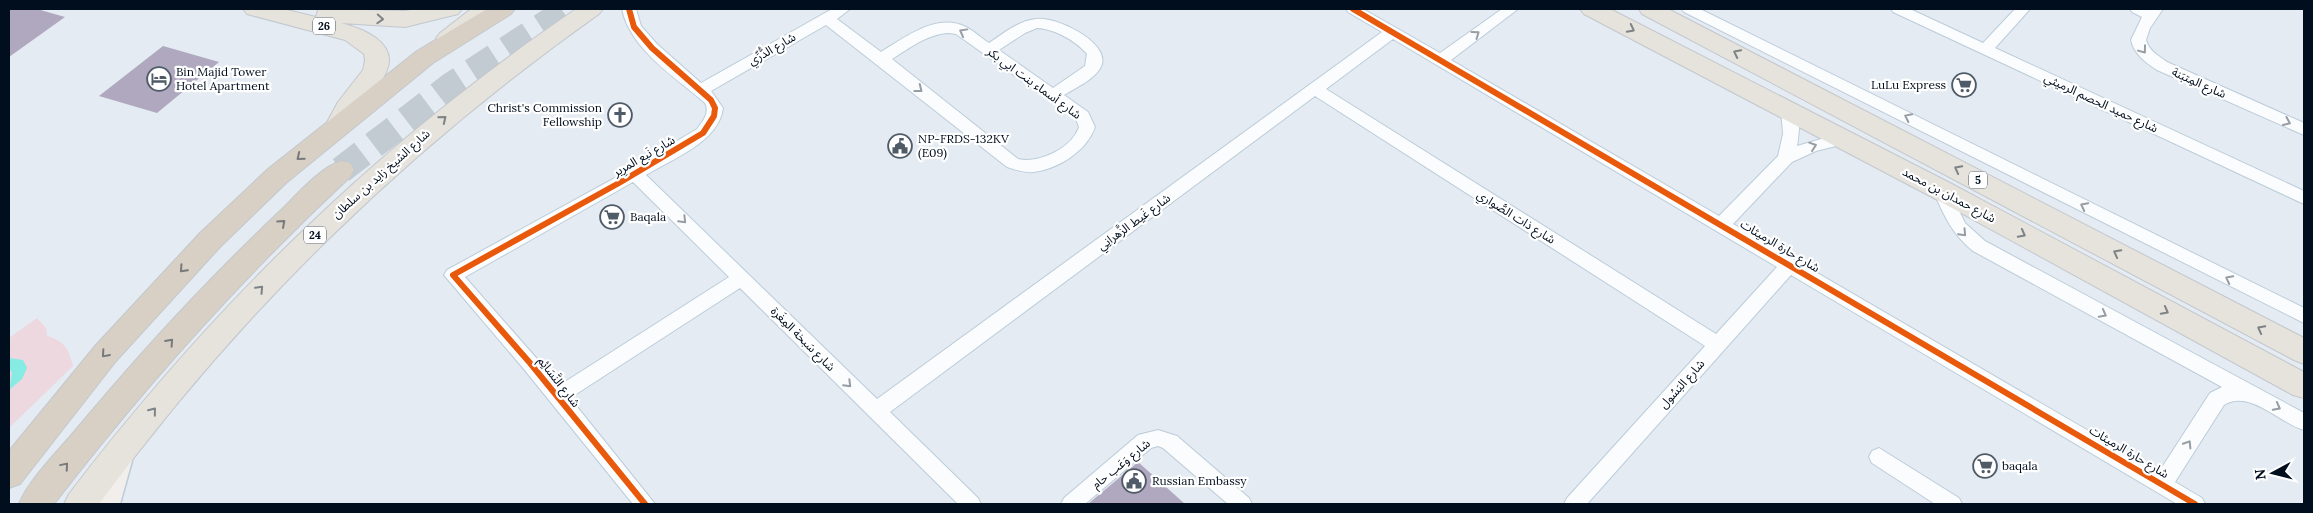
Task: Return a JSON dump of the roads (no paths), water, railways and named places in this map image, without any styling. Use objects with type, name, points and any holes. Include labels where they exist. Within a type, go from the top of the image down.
[{"type":"highway","points":[[9,474],[106,353],[210,240],[277,176],[425,57],[503,9]]},
{"type":"highway","points":[[35,504],[144,370],[213,294],[276,228],[341,170]]},
{"type":"main road","name":"26","points":[[255,9],[353,34],[370,44],[376,57],[374,74],[369,84],[347,108],[338,126]]},
{"type":"main road","points":[[262,9],[391,20],[419,17],[450,9]]},
{"type":"main road","points":[[425,57],[486,9]]},
{"type":"main road","name":"شارع الشيخ زايد بن سلطان","points":[[80,504],[130,438],[192,362],[268,281],[378,175],[533,48],[591,9]]},
{"type":"main road","name":"شارع حمدان بن محمد","points":[[1592,9],[1941,190],[2304,386]]},
{"type":"main road","name":"5","points":[[1650,9],[1775,72],[2304,352]]},
{"type":"main road","points":[[1775,72],[1830,78]]},
{"type":"main road","points":[[106,504],[111,480],[130,438]]},
{"type":"street","name":"شارع نَبع المرِير","points":[[453,275],[635,174],[693,140],[710,125],[715,108],[701,90],[652,48],[634,27],[629,9]]},
{"type":"street","name":"شارع الدُّرِّي","points":[[701,90],[843,9]]},
{"type":"street","name":"شارع حارة الرميثات","points":[[1353,9],[2195,504]]},
{"type":"street","points":[[1441,60],[1511,9]]},
{"type":"street","points":[[1689,9],[2304,316]]},
{"type":"street","name":"شارع حميد الحصم الرميثي","points":[[1898,9],[2304,198]]},
{"type":"street","points":[[1986,49],[2023,9]]},
{"type":"street","name":"شارع المِتبَنة","points":[[2148,11],[2137,36],[2142,51],[2150,59],[2304,129]]},
{"type":"street","name":"شارع أسماء بنت ابي بكر","points":[[826,18],[1007,159],[1020,166],[1046,164],[1085,133],[1087,127],[1082,116],[960,30],[945,27],[930,30],[881,59]]},
{"type":"street","points":[[989,50],[1029,25],[1042,22],[1055,24],[1092,49],[1096,59],[1090,70],[1052,95]]},
{"type":"street","name":"شارع غَيط الزَّهرانِي","points":[[876,411],[1392,32]]},
{"type":"street","name":"شارع ذات الصَّواري","points":[[1315,89],[1718,344]]},
{"type":"street","points":[[1786,158],[1791,134],[1789,110]]},
{"type":"street","name":"شارع حارة الرميثات","points":[[1721,225],[1786,158],[1812,146],[1842,139]]},
{"type":"street","name":"شارع سَبخة المِغَرة","points":[[635,174],[971,504]]},
{"type":"street","points":[[1941,190],[1954,221],[1968,238],[1979,246],[2304,422]]},
{"type":"street","name":"شارع البَسُول","points":[[1574,504],[1790,265]]},
{"type":"street","name":"شارع النَّسَائِم","points":[[453,275],[530,363],[556,397],[646,504]]},
{"type":"street","name":"شارع النَّسَائِم","points":[[556,397],[741,278]]},
{"type":"street","name":"شارع حارة الرميثات","points":[[2162,485],[2217,399],[2234,392],[2249,392]]},
{"type":"street","name":"شارع وَعَب حام","points":[[1071,504],[1146,441],[1158,438],[1170,442],[1242,504]]},
{"type":"street","points":[[1879,457],[1952,504]]},
{"type":"tunnel","points":[[341,170],[452,85],[569,9]]},
{"type":"place","name":"Bin Majid Tower Hotel Apartment","points":[[159,79]]},
{"type":"place","name":"LuLu Express","points":[[1964,85]]},
{"type":"place","name":"Christ's Commission Fellowship","points":[[620,115]]},
{"type":"place","name":"NP-FRDS-132KV (E09)","points":[[900,146]]},
{"type":"place","name":"Baqala","points":[[612,217]]},
{"type":"place","name":"baqala","points":[[1985,466]]},
{"type":"place","name":"Russian Embassy","points":[[1134,481]]}]
